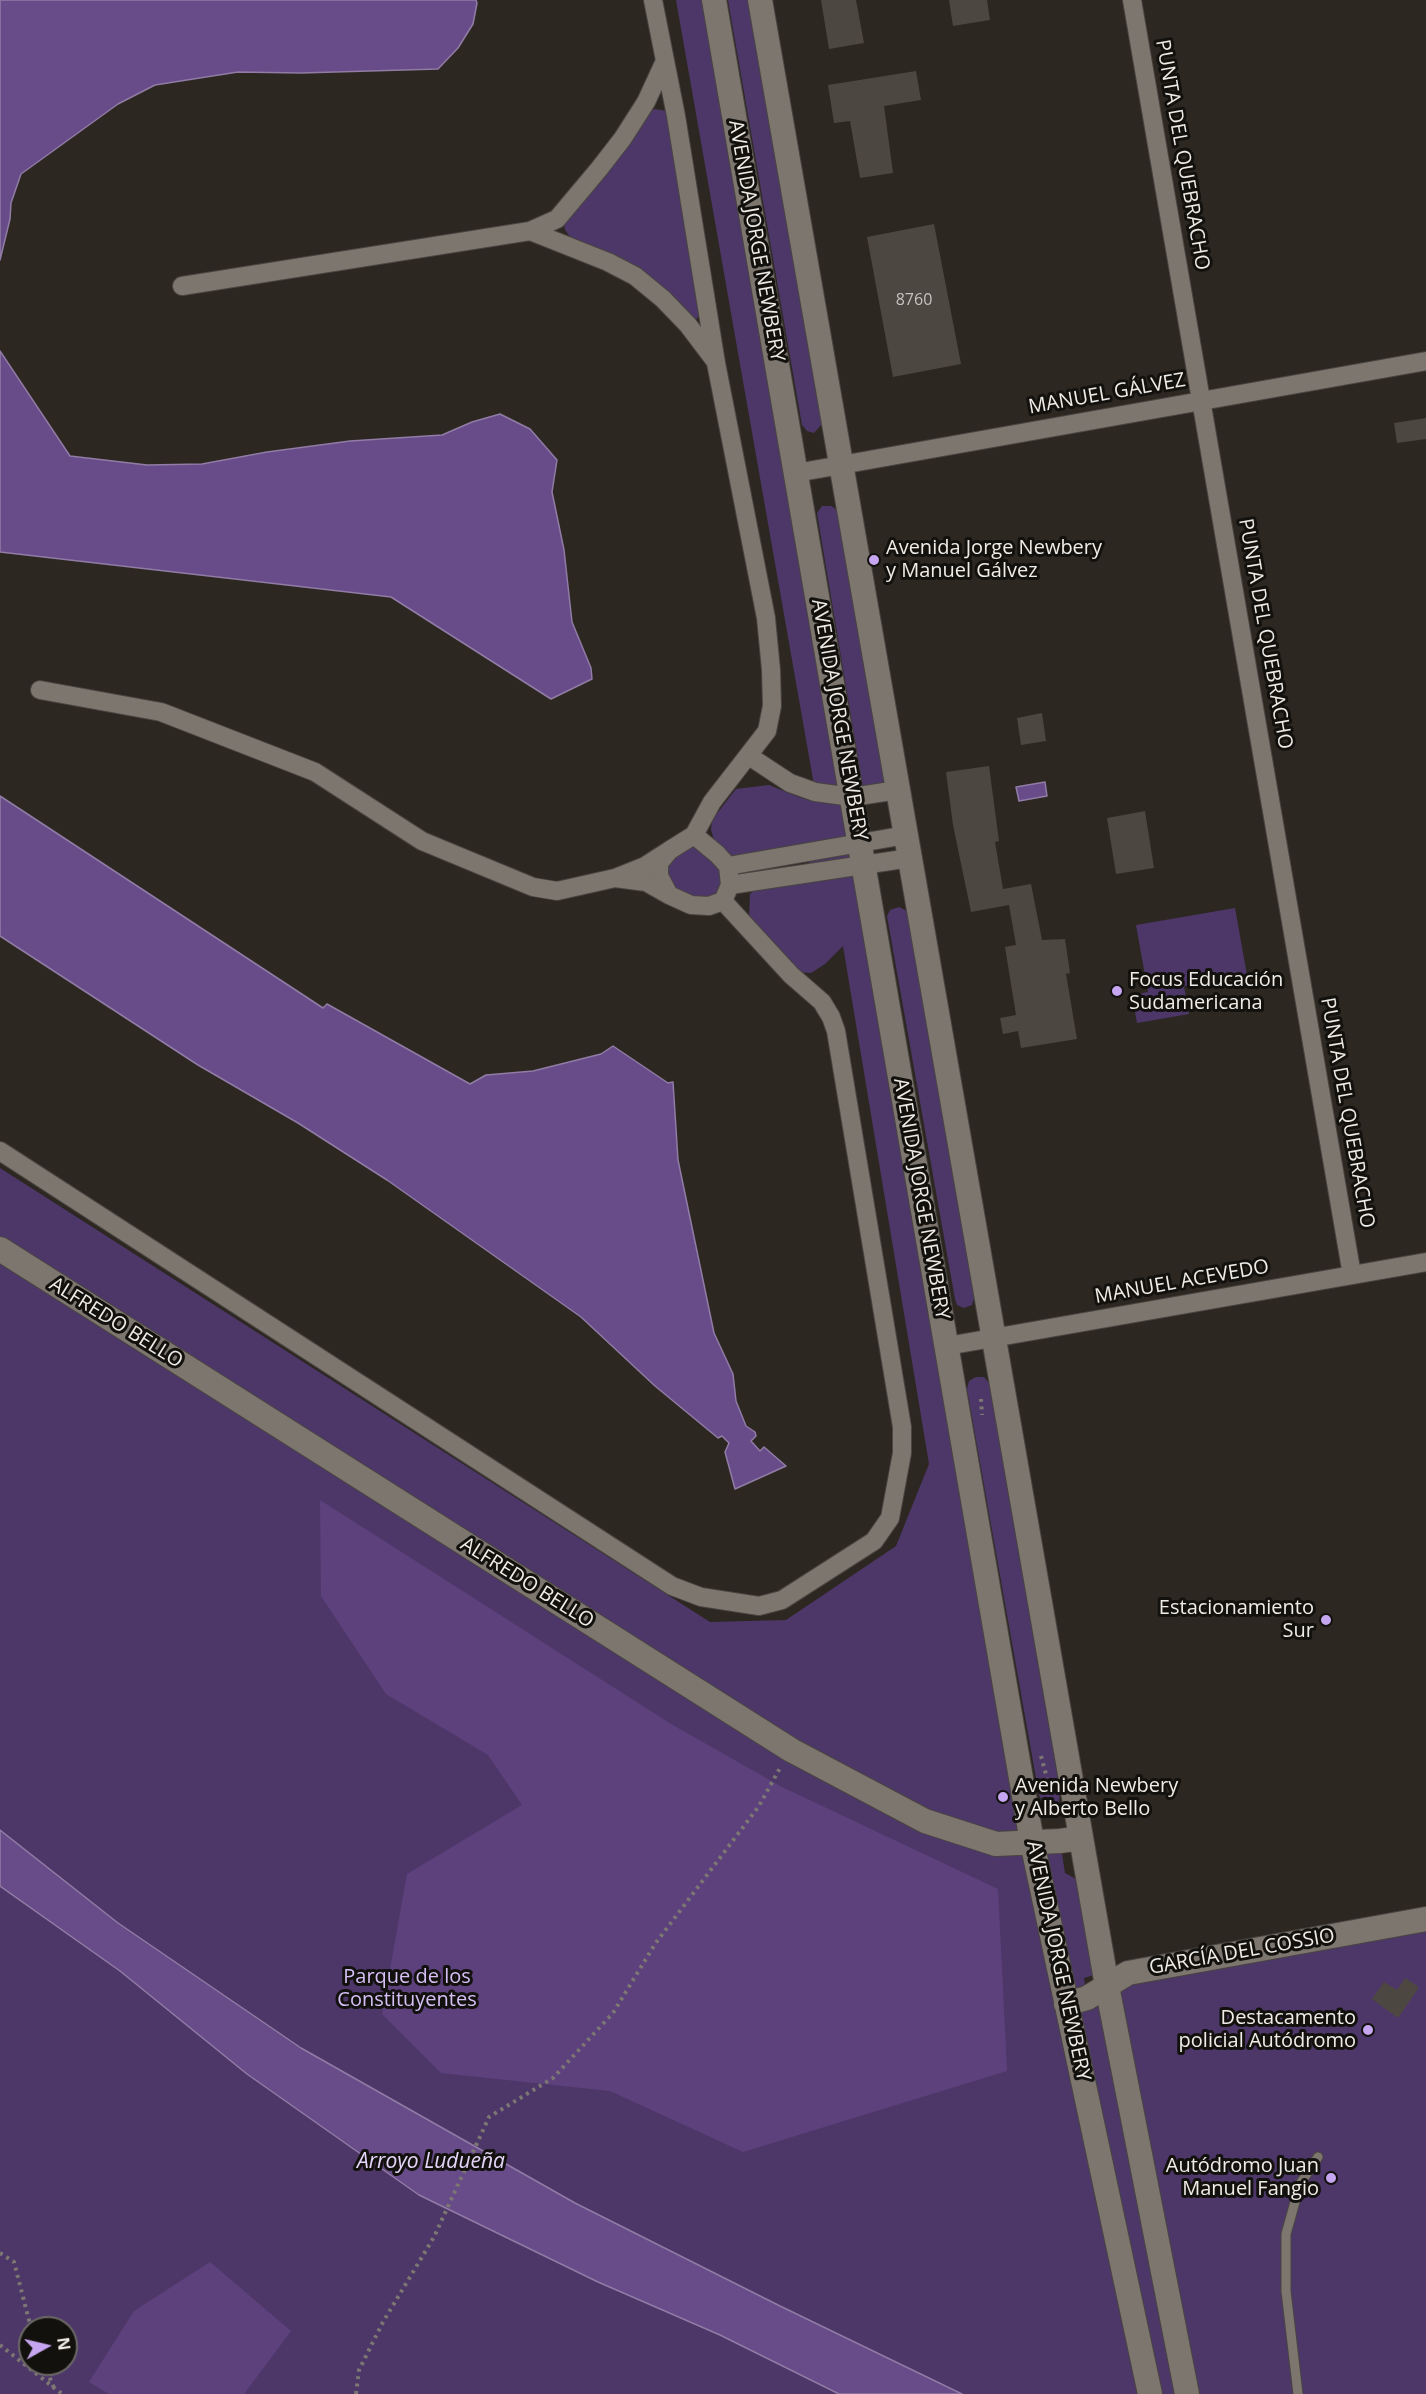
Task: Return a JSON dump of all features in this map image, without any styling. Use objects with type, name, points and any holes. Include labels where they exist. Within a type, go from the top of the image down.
[{"type":"main road","name":"AVENIDA JORGE NEWBERY","points":[[714,0],[1032,1842],[1150,2394]]},
{"type":"main road","points":[[760,0],[1107,1986],[1187,2394]]},
{"type":"main road","name":"ALFREDO BELLO","points":[[0,1249],[790,1750],[925,1821],[996,1844],[1081,1838]]},
{"type":"main road","name":"GARCÍA DEL COSSIO","points":[[1066,2004],[1087,1998],[1128,1973],[1426,1919]]},
{"type":"street","points":[[40,690],[161,712],[315,772],[422,841],[533,887],[557,891],[615,878],[645,866],[694,835],[712,802],[766,731],[772,706],[771,670],[766,618],[717,363],[676,116],[653,0]]},
{"type":"street","name":"PUNTA DEL QUEBRACHO","points":[[1132,0],[1352,1275]]},
{"type":"street","points":[[183,286],[530,231],[557,219],[605,161],[646,102],[664,63]]},
{"type":"street","points":[[530,231],[608,262],[635,276],[663,299],[717,363]]},
{"type":"street","name":"MANUEL GÁLVEZ","points":[[796,472],[1426,361]]},
{"type":"street","points":[[749,756],[790,783],[815,792],[852,797],[898,790]]},
{"type":"street","points":[[0,1151],[672,1586],[701,1597],[759,1606],[782,1600],[874,1541],[890,1518],[902,1453],[902,1427],[836,1031],[822,1002],[791,975],[726,893],[728,866],[694,835]]},
{"type":"street","points":[[728,866],[862,854],[908,846]]},
{"type":"street","points":[[669,895],[659,876],[659,863],[670,850]]},
{"type":"street","points":[[615,878],[646,882],[691,905],[710,906],[726,893],[862,854]]},
{"type":"street","name":"MANUEL ACEVEDO","points":[[947,1346],[1426,1262]]},
{"type":"lane","points":[[1298,2394],[1286,2291],[1286,2234],[1300,2184],[1318,2157]]},
{"type":"path","points":[[356,2394],[359,2370],[383,2322],[434,2237],[489,2117],[553,2078],[613,2013],[655,1944],[759,1806],[790,1750]]},
{"type":"path","points":[[0,2253],[14,2262],[28,2316]]},
{"type":"path","points":[[0,2345],[62,2394]]},
{"type":"path","points":[[49,2376],[54,2389]]},
{"type":"green space","name":"Parque de los Constituyentes","points":[[676,0],[714,0],[1032,1842],[1060,1841],[1065,1873],[1076,1879],[1094,1975],[1084,1978],[1087,1998],[1128,1973],[1426,1919],[1426,2394],[0,2394],[0,1168],[710,1622],[786,1620],[896,1546],[929,1464],[843,946],[825,964],[811,973],[799,972],[749,919],[750,894],[755,889],[812,879],[805,843],[787,846],[787,850],[737,858],[727,855],[714,840],[711,830],[712,820],[736,789],[769,785],[817,802]]},
{"type":"green space","points":[[728,0],[750,0],[822,424],[814,433],[807,431],[802,425]]},
{"type":"green space","points":[[655,109],[667,111],[704,308],[695,321],[571,238],[565,230],[564,224],[649,111]]},
{"type":"green space","points":[[822,506],[831,506],[839,511],[885,789],[864,794],[817,513]]},
{"type":"green space","points":[[694,835],[728,866],[723,901],[669,895],[659,863]]},
{"type":"green space","points":[[899,907],[907,911],[910,923],[974,1298],[972,1305],[964,1308],[957,1305],[955,1299],[887,916],[890,910]]},
{"type":"green space","points":[[1235,908],[1247,975],[1184,986],[1189,1014],[1137,1023],[1132,995],[1148,992],[1136,925]]},
{"type":"green space","points":[[976,1377],[984,1377],[989,1383],[1060,1791],[1059,1802],[1051,1805],[1043,1802],[1039,1795],[967,1389],[969,1381]]},
{"type":"green space","points":[[320,1500],[671,1724],[782,1787],[998,1889],[1007,2071],[743,2152],[610,2091],[441,2073],[382,2014],[407,1874],[522,1805],[488,1755],[386,1694],[321,1596]]},
{"type":"green space","points":[[210,2262],[291,2331],[244,2394],[109,2394],[89,2382],[134,2311]]},
{"type":"water","points":[[0,0],[476,0],[477,3],[473,24],[458,48],[438,69],[301,73],[238,72],[155,85],[118,104],[21,174],[11,203],[10,219],[0,260]]},
{"type":"water","points":[[0,351],[70,456],[147,465],[202,464],[267,452],[350,441],[442,435],[472,422],[500,414],[530,429],[557,460],[552,492],[564,550],[572,622],[591,668],[592,679],[551,699],[391,597],[0,552]]},
{"type":"water","points":[[1045,782],[1047,796],[1019,801],[1016,787]]},
{"type":"water","points":[[0,796],[323,1008],[327,1004],[470,1084],[486,1075],[533,1071],[601,1054],[613,1046],[668,1083],[673,1082],[678,1160],[714,1333],[733,1374],[736,1401],[746,1426],[755,1432],[756,1436],[751,1441],[760,1451],[764,1447],[786,1466],[735,1489],[725,1452],[729,1443],[722,1436],[718,1438],[655,1386],[581,1317],[387,1180],[298,1123],[198,1065],[0,936]]},
{"type":"water","name":"Arroyo Ludueña","points":[[0,1830],[118,1923],[301,2048],[575,2203],[962,2394],[839,2394],[720,2335],[598,2282],[419,2195],[247,2074],[120,1971],[0,1886]]},
{"type":"building","points":[[821,0],[856,0],[864,43],[829,49]]},
{"type":"building","points":[[949,0],[987,0],[990,20],[953,26]]},
{"type":"building","points":[[916,71],[921,100],[884,106],[893,173],[860,178],[850,121],[834,123],[828,85]]},
{"type":"building","points":[[934,224],[961,364],[893,377],[867,237]]},
{"type":"building","points":[[1426,418],[1426,439],[1397,443],[1394,423]]},
{"type":"building","points":[[1042,713],[1046,741],[1021,745],[1017,718]]},
{"type":"building","points":[[989,766],[999,841],[995,842],[1003,889],[1031,884],[1042,940],[1065,939],[1070,973],[1066,974],[1077,1039],[1021,1048],[1018,1031],[1003,1034],[1000,1018],[1016,1015],[1005,947],[1016,945],[1009,905],[971,912],[953,825],[946,772]]},
{"type":"building","points":[[1145,811],[1154,868],[1116,874],[1107,818]]},
{"type":"building","points":[[1405,1978],[1419,1987],[1398,2018],[1372,1999],[1384,1982],[1397,1990]]},
{"type":"place","name":"Avenida Jorge Newbery y Manuel Gálvez","points":[[874,560]]},
{"type":"place","name":"Focus Educación Sudamericana","points":[[1117,991]]},
{"type":"place","name":"Estacionamiento Sur","points":[[1326,1620]]},
{"type":"place","name":"Avenida Newbery y Alberto Bello","points":[[1003,1797]]},
{"type":"place","name":"Destacamento policial Autódromo","points":[[1368,2030]]},
{"type":"place","name":"Autódromo Juan Manuel Fangio","points":[[1331,2178]]}]
